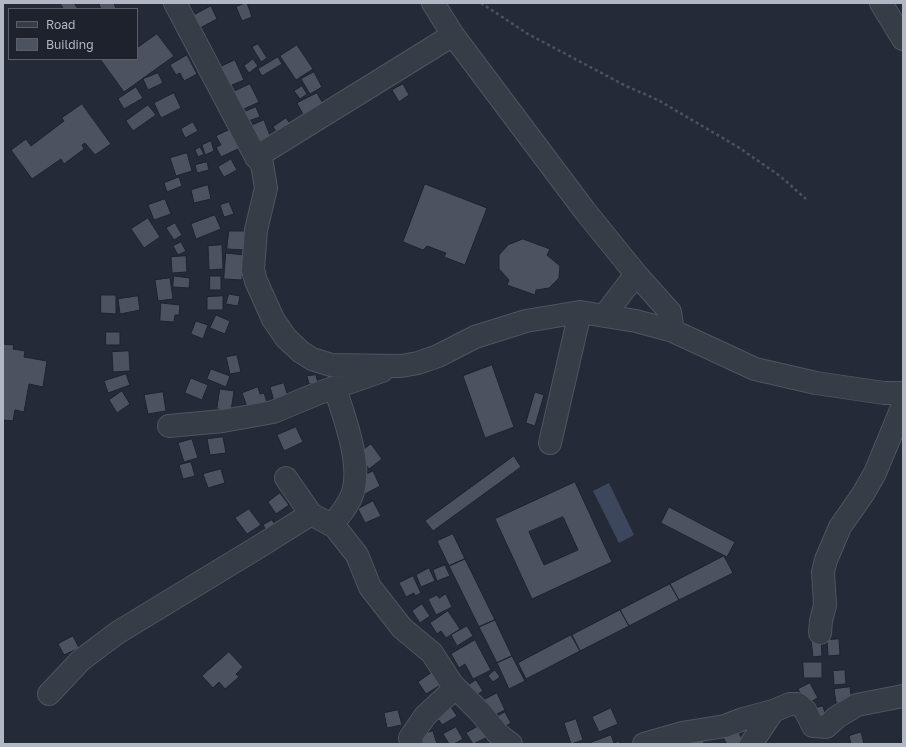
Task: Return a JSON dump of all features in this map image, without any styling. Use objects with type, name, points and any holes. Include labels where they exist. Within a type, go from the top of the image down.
[{"type":"street","points":[[175,3],[256,157],[262,164],[266,188],[256,230],[253,270],[256,281],[279,329],[301,352],[312,359],[331,365],[397,366],[418,363],[438,356],[475,337],[526,321],[580,312],[636,322],[673,331],[755,368],[816,383],[884,393],[903,393]]},
{"type":"street","points":[[433,3],[453,35],[585,211],[636,274],[670,312],[673,331]]},
{"type":"street","points":[[881,3],[903,39]]},
{"type":"street","points":[[256,157],[453,35]]},
{"type":"street","points":[[604,316],[636,274]]},
{"type":"street","points":[[550,444],[580,312]]},
{"type":"street","points":[[169,426],[224,421],[273,412],[397,366]]},
{"type":"street","points":[[332,526],[346,507],[352,495],[355,483],[352,442],[335,388]]},
{"type":"street","points":[[820,633],[825,605],[823,572],[826,560],[840,527],[863,494],[875,473],[903,405]]},
{"type":"street","points":[[286,478],[311,514],[335,527],[357,555],[370,587],[402,628],[432,653],[452,684],[480,712],[498,734],[511,744]]},
{"type":"street","points":[[48,694],[81,660],[117,633],[311,514]]},
{"type":"street","points":[[412,744],[410,738],[425,716],[452,691],[452,684]]},
{"type":"street","points":[[644,744],[682,733],[725,726],[790,704],[798,704],[805,710],[813,726],[826,727],[837,717],[857,705],[903,696]]},
{"type":"street","points":[[757,742],[773,711]]},
{"type":"path","points":[[481,3],[528,34],[626,86],[658,100],[738,147],[780,176],[806,199]]},
{"type":"water","points":[[609,483],[634,535],[619,543],[593,491]]},
{"type":"building","points":[[60,3],[74,3],[77,8],[63,8]]},
{"type":"building","points":[[99,3],[114,3],[116,8],[101,8]]},
{"type":"building","points":[[247,3],[252,17],[242,21],[236,7]]},
{"type":"building","points":[[211,6],[217,19],[200,28],[194,15]]},
{"type":"building","points":[[157,34],[174,56],[124,92],[101,60],[138,60],[138,47]]},
{"type":"building","points":[[258,44],[267,58],[261,62],[252,47]]},
{"type":"building","points":[[297,45],[313,69],[296,80],[280,56]]},
{"type":"building","points":[[187,55],[197,74],[184,81],[180,73],[176,75],[170,65]]},
{"type":"building","points":[[278,57],[282,64],[262,76],[258,69]]},
{"type":"building","points":[[253,59],[258,66],[249,73],[244,66]]},
{"type":"building","points":[[235,60],[244,80],[227,87],[218,68]]},
{"type":"building","points":[[314,72],[322,87],[310,94],[301,79]]},
{"type":"building","points":[[158,73],[163,83],[148,90],[143,79]]},
{"type":"building","points":[[250,84],[259,102],[242,110],[233,92]]},
{"type":"building","points":[[403,84],[409,95],[399,102],[392,90]]},
{"type":"building","points":[[302,86],[307,94],[300,99],[294,91]]},
{"type":"building","points":[[136,87],[143,98],[124,109],[118,99]]},
{"type":"building","points":[[174,93],[181,108],[161,118],[154,103]]},
{"type":"building","points":[[317,93],[325,107],[305,118],[297,103]]},
{"type":"building","points":[[82,104],[111,144],[95,155],[85,143],[82,145],[84,149],[64,164],[61,159],[32,179],[11,150],[26,139],[31,146],[64,121],[62,118]]},
{"type":"building","points":[[148,105],[156,115],[133,131],[126,121]]},
{"type":"building","points":[[256,107],[260,117],[248,121],[244,112]]},
{"type":"building","points":[[286,118],[292,126],[279,135],[273,127]]},
{"type":"building","points":[[264,120],[271,138],[256,144],[248,127]]},
{"type":"building","points":[[193,122],[198,131],[185,138],[181,129]]},
{"type":"building","points":[[231,129],[240,148],[221,157],[216,147],[221,145],[216,136]]},
{"type":"building","points":[[211,141],[214,151],[205,155],[202,145]]},
{"type":"building","points":[[200,147],[204,154],[198,157],[195,150]]},
{"type":"building","points":[[187,153],[192,171],[176,176],[170,158]]},
{"type":"building","points":[[231,159],[237,170],[224,177],[218,167]]},
{"type":"building","points":[[207,162],[209,170],[197,173],[195,165]]},
{"type":"building","points":[[179,177],[182,186],[167,192],[164,183]]},
{"type":"building","points":[[425,184],[487,208],[465,265],[444,257],[446,253],[427,246],[423,250],[403,242]]},
{"type":"building","points":[[208,185],[211,199],[194,203],[191,190]]},
{"type":"building","points":[[165,199],[171,214],[154,220],[148,205]]},
{"type":"building","points":[[229,202],[234,214],[224,217],[220,205]]},
{"type":"building","points":[[215,215],[221,229],[196,239],[191,224]]},
{"type":"building","points":[[148,218],[160,237],[144,248],[131,229]]},
{"type":"building","points":[[175,223],[182,235],[174,240],[166,228]]},
{"type":"building","points":[[229,231],[246,231],[244,250],[227,249]]},
{"type":"building","points":[[523,239],[550,249],[547,255],[560,266],[559,278],[549,288],[536,290],[535,295],[507,285],[509,280],[499,269],[499,255],[508,245]]},
{"type":"building","points":[[181,242],[186,251],[178,255],[173,246]]},
{"type":"building","points":[[222,245],[223,269],[209,270],[208,246]]},
{"type":"building","points":[[226,253],[244,255],[242,280],[224,279]]},
{"type":"building","points":[[186,256],[187,272],[172,273],[171,257]]},
{"type":"building","points":[[174,276],[190,278],[189,288],[173,287]]},
{"type":"building","points":[[210,276],[221,276],[221,290],[210,290]]},
{"type":"building","points":[[170,278],[173,299],[158,301],[155,280]]},
{"type":"building","points":[[229,294],[240,296],[238,306],[226,304]]},
{"type":"building","points":[[101,295],[116,295],[116,314],[101,313]]},
{"type":"building","points":[[138,296],[140,310],[120,314],[118,299]]},
{"type":"building","points":[[223,296],[223,310],[207,310],[207,297]]},
{"type":"building","points":[[161,303],[180,305],[179,315],[175,315],[174,322],[160,321]]},
{"type":"building","points":[[216,315],[230,321],[225,334],[210,328]]},
{"type":"building","points":[[196,321],[208,325],[203,339],[191,334]]},
{"type":"building","points":[[106,332],[120,332],[120,345],[106,345]]},
{"type":"building","points":[[3,344],[14,345],[13,349],[25,351],[24,357],[47,361],[43,387],[29,384],[24,412],[15,410],[13,421],[3,420]]},
{"type":"building","points":[[129,351],[130,371],[113,372],[112,352]]},
{"type":"building","points":[[237,355],[241,372],[230,374],[226,357]]},
{"type":"building","points":[[492,365],[514,427],[485,438],[463,376]]},
{"type":"building","points":[[211,369],[230,376],[226,387],[207,379]]},
{"type":"building","points":[[126,374],[130,385],[108,393],[104,381]]},
{"type":"building","points":[[316,375],[318,383],[309,384],[307,376]]},
{"type":"building","points":[[191,378],[208,385],[202,400],[185,393]]},
{"type":"building","points":[[284,383],[288,397],[274,401],[270,387]]},
{"type":"building","points":[[258,387],[260,394],[264,393],[268,405],[249,412],[242,393]]},
{"type":"building","points":[[220,389],[234,391],[231,411],[217,409]]},
{"type":"building","points":[[122,391],[130,404],[117,413],[109,400]]},
{"type":"building","points":[[163,392],[166,411],[148,414],[144,395]]},
{"type":"building","points":[[535,392],[544,395],[535,426],[526,423]]},
{"type":"building","points":[[296,427],[303,442],[284,451],[277,435]]},
{"type":"building","points":[[223,437],[226,453],[210,455],[207,439]]},
{"type":"building","points":[[192,439],[198,458],[184,462],[178,443]]},
{"type":"building","points":[[371,444],[382,459],[369,469],[358,454]]},
{"type":"building","points":[[514,456],[521,467],[433,531],[425,521]]},
{"type":"building","points":[[191,462],[195,476],[183,479],[179,465]]},
{"type":"building","points":[[221,469],[225,483],[208,488],[203,474]]},
{"type":"building","points":[[373,471],[380,486],[365,494],[358,479]]},
{"type":"building","points":[[575,482],[612,562],[532,599],[495,519]],"holes":[[[563,517],[578,550],[544,565],[529,532]]]},
{"type":"building","points":[[280,493],[289,505],[276,514],[268,502]]},
{"type":"building","points":[[373,501],[381,516],[365,523],[358,509]]},
{"type":"building","points":[[669,507],[735,542],[727,557],[661,523]]},
{"type":"building","points":[[249,509],[261,525],[247,534],[235,518]]},
{"type":"building","points":[[272,520],[277,527],[268,533],[263,525]]},
{"type":"building","points":[[453,534],[465,559],[449,566],[437,541]]},
{"type":"building","points":[[724,556],[733,573],[679,600],[670,584]]},
{"type":"building","points":[[465,559],[495,620],[479,627],[449,566]]},
{"type":"building","points":[[445,565],[450,576],[437,581],[433,570]]},
{"type":"building","points":[[429,568],[435,581],[421,587],[416,575]]},
{"type":"building","points":[[413,576],[421,593],[415,596],[414,593],[406,597],[399,583]]},
{"type":"building","points":[[670,584],[679,600],[629,626],[620,610]]},
{"type":"building","points":[[446,594],[452,607],[436,615],[428,599],[437,595],[439,598]]},
{"type":"building","points":[[422,604],[430,616],[420,623],[412,611]]},
{"type":"building","points":[[620,610],[629,626],[580,651],[572,635]]},
{"type":"building","points":[[448,611],[460,629],[446,638],[441,631],[437,634],[430,623]]},
{"type":"building","points":[[495,620],[512,656],[497,663],[479,627]]},
{"type":"building","points":[[467,626],[473,636],[457,646],[451,635]]},
{"type":"building","points":[[571,635],[580,651],[526,679],[518,663]]},
{"type":"building","points":[[73,636],[79,648],[64,655],[58,644]]},
{"type":"building","points":[[821,639],[822,656],[813,657],[811,640]]},
{"type":"building","points":[[839,639],[840,655],[828,656],[827,640]]},
{"type":"building","points":[[475,640],[491,670],[473,679],[465,664],[459,668],[451,654]]},
{"type":"building","points":[[229,652],[243,667],[236,674],[239,677],[225,689],[219,682],[213,688],[202,676]]},
{"type":"building","points":[[512,656],[525,681],[509,689],[497,663]]},
{"type":"building","points":[[803,662],[822,662],[822,678],[804,678]]},
{"type":"building","points":[[495,670],[500,677],[493,682],[488,676]]},
{"type":"building","points":[[845,670],[846,684],[834,685],[833,671]]},
{"type":"building","points":[[434,671],[442,684],[426,694],[418,682]]},
{"type":"building","points":[[476,680],[483,691],[471,698],[464,688]]},
{"type":"building","points":[[810,683],[818,698],[806,704],[798,689]]},
{"type":"building","points":[[850,687],[852,701],[836,703],[834,689]]},
{"type":"building","points":[[497,693],[505,710],[489,718],[480,702]]},
{"type":"building","points":[[449,704],[457,716],[442,725],[435,714]]},
{"type":"building","points":[[823,706],[826,717],[811,721],[809,710]]},
{"type":"building","points":[[611,708],[618,724],[599,732],[592,717]]},
{"type":"building","points":[[398,710],[402,725],[387,728],[384,713]]},
{"type":"building","points":[[505,712],[511,723],[498,731],[491,720]]},
{"type":"building","points":[[576,719],[583,740],[571,744],[564,723]]},
{"type":"building","points":[[484,723],[490,736],[473,744],[466,733]]},
{"type":"building","points":[[456,727],[463,739],[454,744],[449,744],[443,734]]},
{"type":"building","points":[[737,729],[743,741],[737,744],[727,744],[722,736]]},
{"type":"building","points":[[433,731],[437,744],[419,744],[417,736]]},
{"type":"building","points":[[861,732],[864,744],[851,744],[849,736]]},
{"type":"building","points":[[611,735],[614,743],[619,741],[620,744],[587,744]]},
{"type":"building","points":[[703,736],[704,744],[687,744],[687,738]]}]
